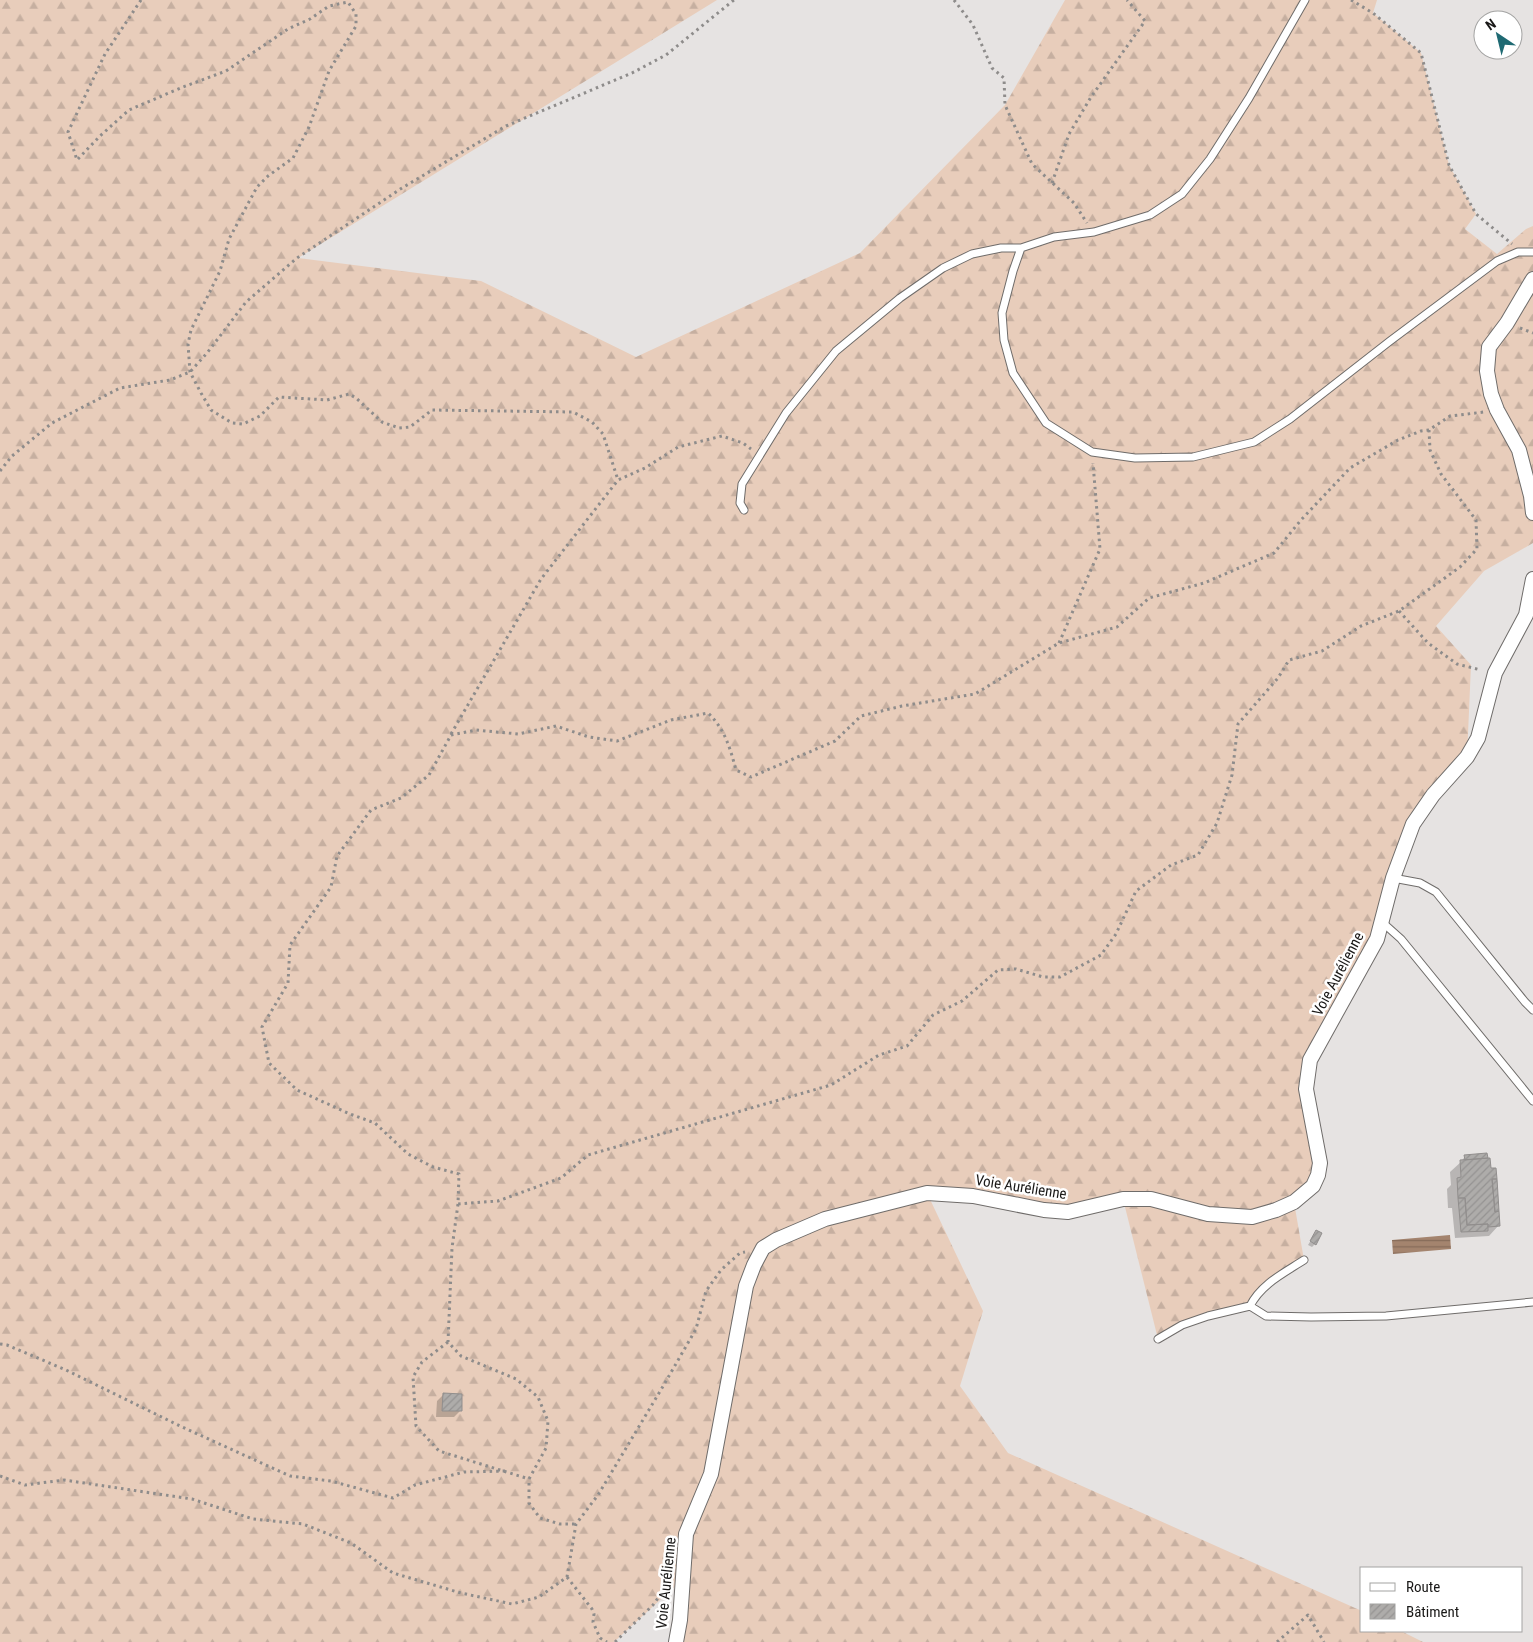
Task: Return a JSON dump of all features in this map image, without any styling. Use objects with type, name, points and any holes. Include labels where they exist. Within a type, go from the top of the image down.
[{"type":"street","points":[[1533,279],[1507,323],[1489,347],[1487,371],[1491,394],[1497,410],[1519,450],[1531,496],[1533,513]]},
{"type":"street","name":"Voie Aurélienne","points":[[676,1642],[684,1578],[686,1534],[711,1474],[746,1286],[754,1264],[763,1248],[776,1240],[825,1219],[927,1193],[973,1196],[1044,1210],[1068,1212],[1123,1199],[1151,1199],[1208,1214],[1252,1217],[1294,1202],[1312,1186],[1318,1175],[1320,1163],[1306,1089],[1310,1060],[1377,940],[1393,878],[1413,824],[1434,795],[1467,757],[1478,738],[1495,674],[1526,615],[1533,578]]},
{"type":"lane","points":[[744,510],[740,503],[742,484],[786,413],[836,351],[900,298],[943,268],[972,254],[1001,248],[1021,248],[1054,237],[1094,232],[1150,215],[1182,194],[1210,159],[1249,98],[1304,0]]},
{"type":"lane","points":[[1021,248],[1002,313],[1004,340],[1013,374],[1046,423],[1092,452],[1135,458],[1193,457],[1254,442],[1290,419],[1497,261],[1518,252],[1533,252]]},
{"type":"lane","points":[[1393,878],[1420,883],[1436,892],[1524,1002],[1533,1010]]},
{"type":"lane","points":[[1382,922],[1401,939],[1533,1101]]},
{"type":"lane","points":[[1250,1306],[1256,1295],[1272,1280],[1304,1260]]},
{"type":"lane","points":[[1158,1339],[1190,1322],[1250,1306],[1266,1316],[1321,1317],[1386,1316],[1533,1302]]},
{"type":"path","points":[[141,0],[105,54],[68,132],[77,160],[129,110],[183,87],[226,72],[288,29],[310,19],[329,6],[348,2],[356,14],[356,26],[330,71],[309,127],[293,158],[268,176],[257,187],[230,239],[220,271],[191,330],[188,344],[190,372],[211,410],[232,423],[239,424],[260,416],[279,397],[327,400],[349,394],[382,422],[399,428],[410,427],[432,410],[573,412],[592,422],[603,434],[618,480]]},
{"type":"path","points":[[0,471],[12,456],[52,423],[120,388],[170,380],[190,372],[208,353],[246,302],[297,258],[402,188],[506,126],[632,72],[666,55],[734,0]]},
{"type":"path","points":[[954,0],[973,25],[992,68],[1004,78],[1005,105],[1032,164],[1074,203],[1094,232]]},
{"type":"path","points":[[1052,183],[1069,134],[1091,97],[1145,21],[1127,0]]},
{"type":"path","points":[[1351,0],[1373,13],[1421,53],[1450,165],[1476,214],[1510,242],[1518,252]]},
{"type":"path","points":[[451,735],[476,730],[518,734],[556,726],[589,737],[617,741],[671,720],[708,713],[718,723],[726,736],[736,770],[751,777],[835,741],[862,716],[902,706],[975,694],[1059,644],[1117,627],[1149,598],[1204,583],[1274,553],[1301,520],[1350,468],[1398,440],[1421,431],[1429,430],[1450,416],[1497,410]]},
{"type":"path","points":[[458,1204],[498,1201],[561,1178],[588,1155],[831,1084],[879,1055],[907,1046],[933,1015],[962,1001],[998,970],[1016,969],[1044,977],[1060,977],[1101,956],[1116,934],[1136,891],[1171,865],[1198,855],[1217,824],[1232,775],[1238,724],[1278,678],[1289,660],[1322,651],[1360,626],[1399,611],[1460,567],[1477,549],[1476,520],[1441,474],[1430,450],[1429,430]]},
{"type":"path","points":[[576,1524],[560,1524],[540,1518],[529,1503],[529,1479],[546,1448],[548,1421],[538,1397],[516,1379],[462,1356],[448,1342],[452,1248],[458,1204],[458,1174],[433,1167],[408,1154],[375,1123],[297,1090],[269,1063],[262,1027],[288,983],[290,945],[332,887],[337,856],[371,810],[401,798],[429,776],[541,579],[618,480],[645,468],[678,447],[722,436],[743,443],[760,455]]},
{"type":"path","points":[[1059,644],[1100,549],[1092,452]]},
{"type":"path","points":[[1399,611],[1428,643],[1457,664],[1495,674]]},
{"type":"path","points":[[0,1476],[25,1485],[64,1480],[192,1499],[253,1519],[303,1524],[351,1543],[393,1573],[461,1593],[512,1604],[539,1597],[567,1577],[576,1524],[598,1496],[696,1329],[706,1291],[721,1270],[740,1253],[763,1248]]},
{"type":"path","points":[[448,1342],[422,1362],[413,1377],[416,1426],[440,1451],[529,1479]]},
{"type":"path","points":[[0,1344],[66,1370],[180,1426],[290,1476],[331,1481],[393,1498],[415,1485],[464,1472],[506,1471]]},
{"type":"path","points":[[567,1577],[592,1609],[594,1614],[593,1622],[600,1638],[607,1642]]},
{"type":"path","points":[[615,1642],[653,1605],[668,1584],[684,1578]]},
{"type":"path","points":[[1278,1642],[1308,1615],[1324,1642]]},
{"type":"green space","points":[[0,0],[717,0],[298,258],[481,281],[636,357],[860,253],[1005,105],[1065,0],[1377,0],[1373,13],[1421,53],[1449,165],[1476,214],[1465,229],[1497,254],[1526,229],[1533,226],[1533,543],[1484,571],[1436,626],[1471,665],[1467,757],[1413,824],[1382,922],[1310,1060],[1320,1163],[1294,1202],[1304,1260],[1272,1280],[1250,1306],[1208,1316],[1158,1339],[1123,1199],[1068,1212],[927,1193],[983,1311],[960,1386],[1008,1453],[1360,1610],[1360,1632],[1403,1632],[1423,1642],[674,1642],[683,1579],[614,1642],[0,1642]]},
{"type":"shaded area","points":[[1450,1235],[1451,1249],[1393,1254],[1392,1240]]},
{"type":"building","points":[[1487,1153],[1488,1158],[1465,1160],[1464,1155]]},
{"type":"building","points":[[1490,1158],[1491,1168],[1496,1168],[1497,1179],[1492,1179],[1495,1212],[1499,1211],[1500,1226],[1488,1227],[1488,1224],[1467,1225],[1465,1198],[1458,1198],[1457,1178],[1461,1177],[1460,1160]]},
{"type":"building","points":[[1492,1179],[1497,1179],[1499,1211],[1495,1212]]},
{"type":"building","points":[[1458,1198],[1465,1198],[1467,1225],[1488,1224],[1488,1231],[1461,1232]]},
{"type":"building","points":[[1316,1230],[1322,1233],[1316,1245],[1310,1241]]},
{"type":"building","points":[[443,1393],[462,1394],[462,1411],[442,1411]]}]
